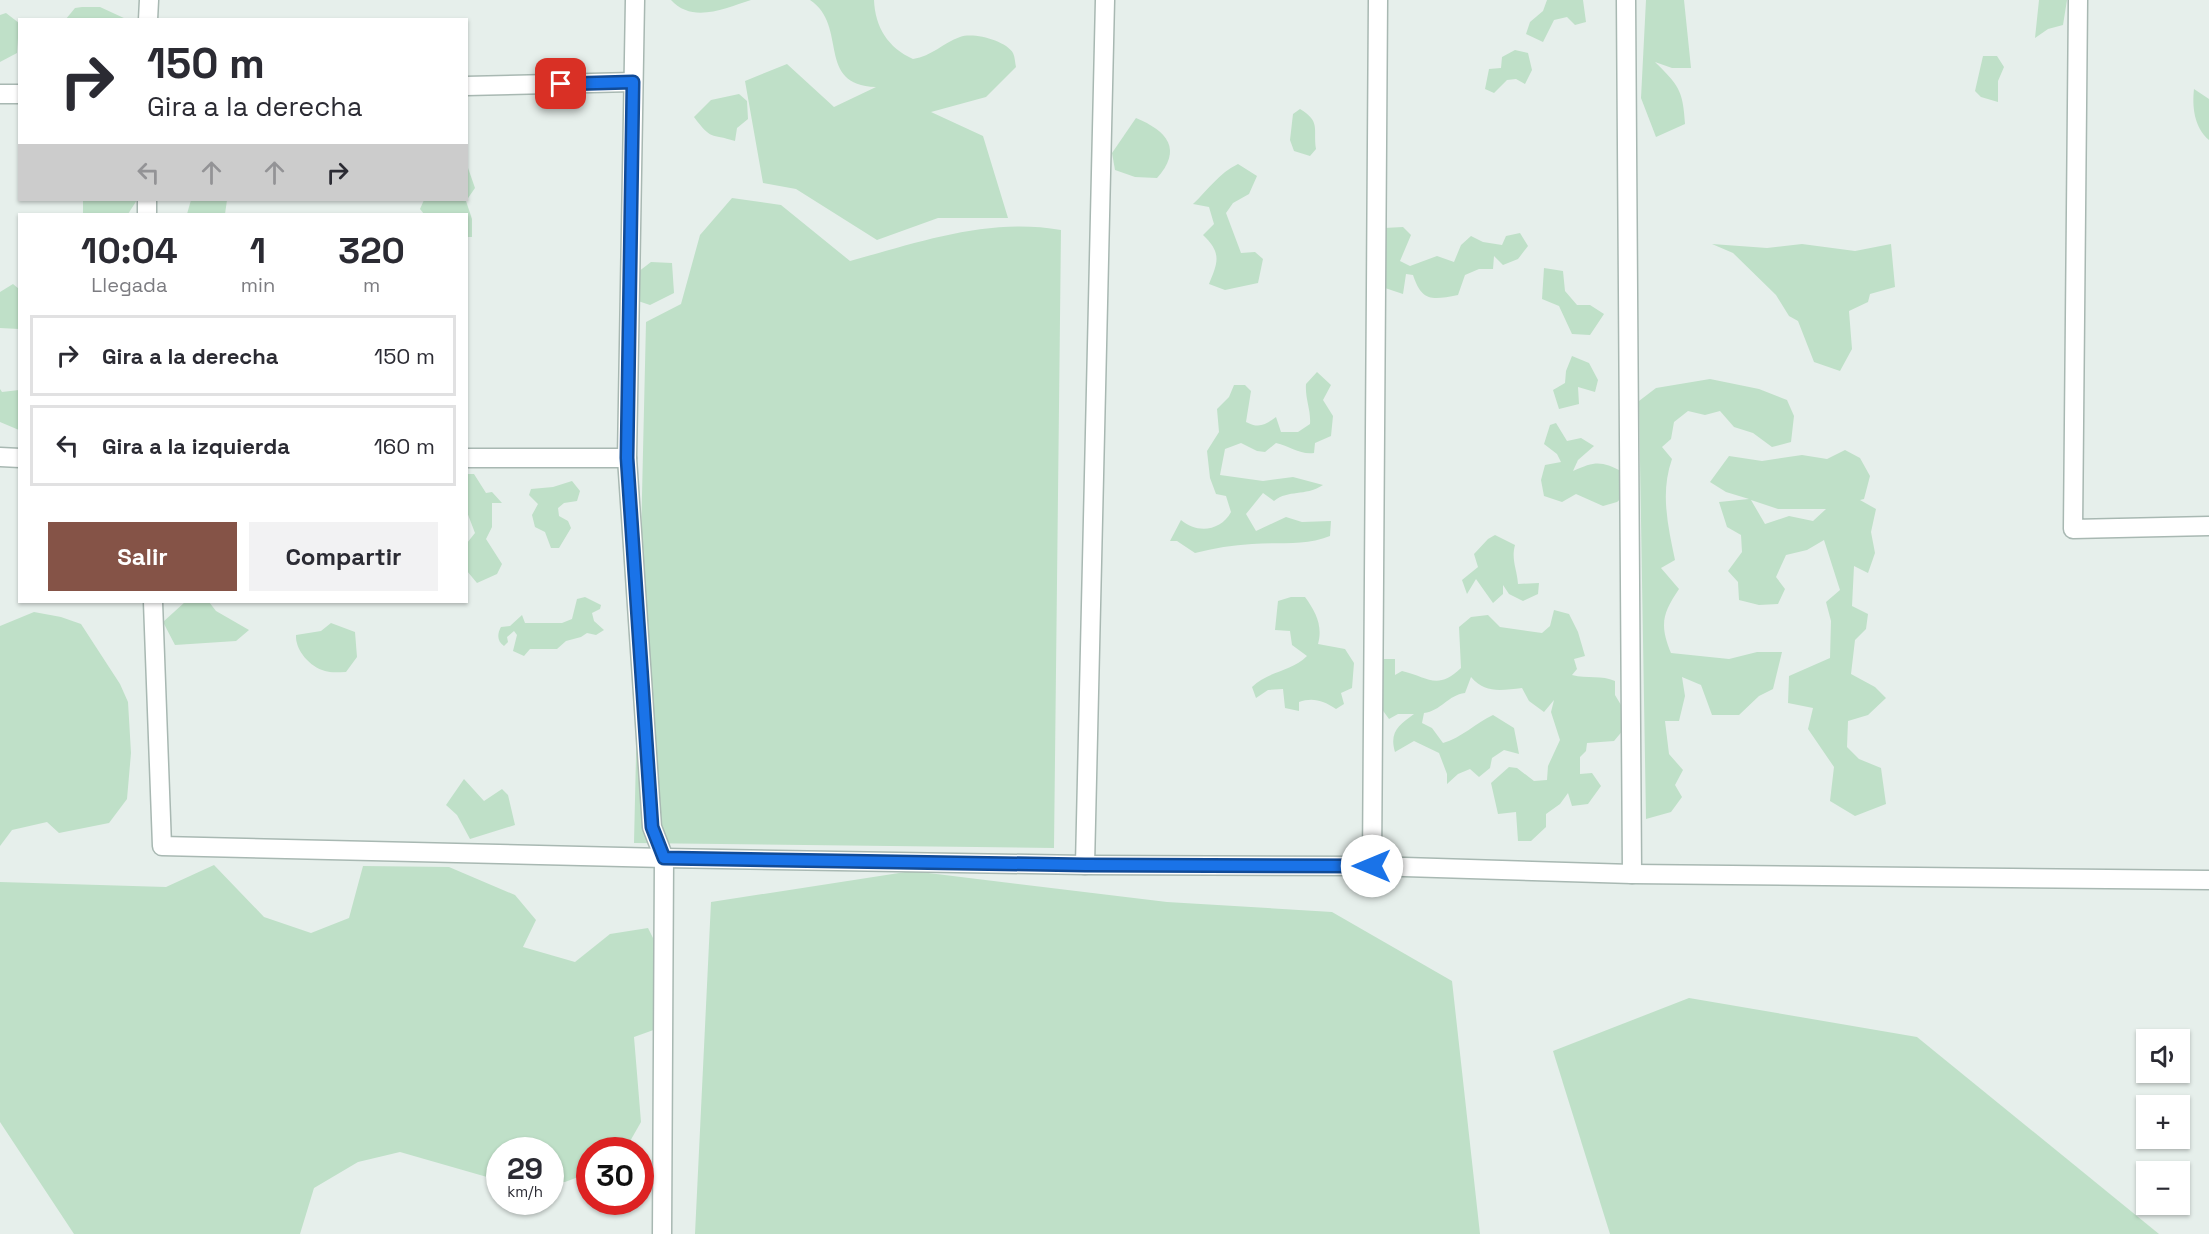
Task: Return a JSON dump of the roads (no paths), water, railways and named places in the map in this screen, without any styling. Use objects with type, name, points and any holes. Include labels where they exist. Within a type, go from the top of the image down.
[{"type":"street","points":[[148,0],[148,18]]},
{"type":"street","points":[[635,0],[627,458],[652,827],[664,858],[662,1234]]},
{"type":"street","points":[[1085,865],[1105,0]]},
{"type":"street","points":[[1372,866],[1378,0]]},
{"type":"street","points":[[1626,0],[1632,874]]},
{"type":"street","points":[[2078,0],[2073,529],[2209,526]]},
{"type":"street","points":[[468,86],[633,82]]},
{"type":"street","points":[[0,94],[18,94]]},
{"type":"street","points":[[0,457],[18,458]]},
{"type":"street","points":[[468,458],[627,458]]},
{"type":"street","points":[[153,603],[162,846],[1085,865],[1372,866],[1632,874],[2209,880]]}]
